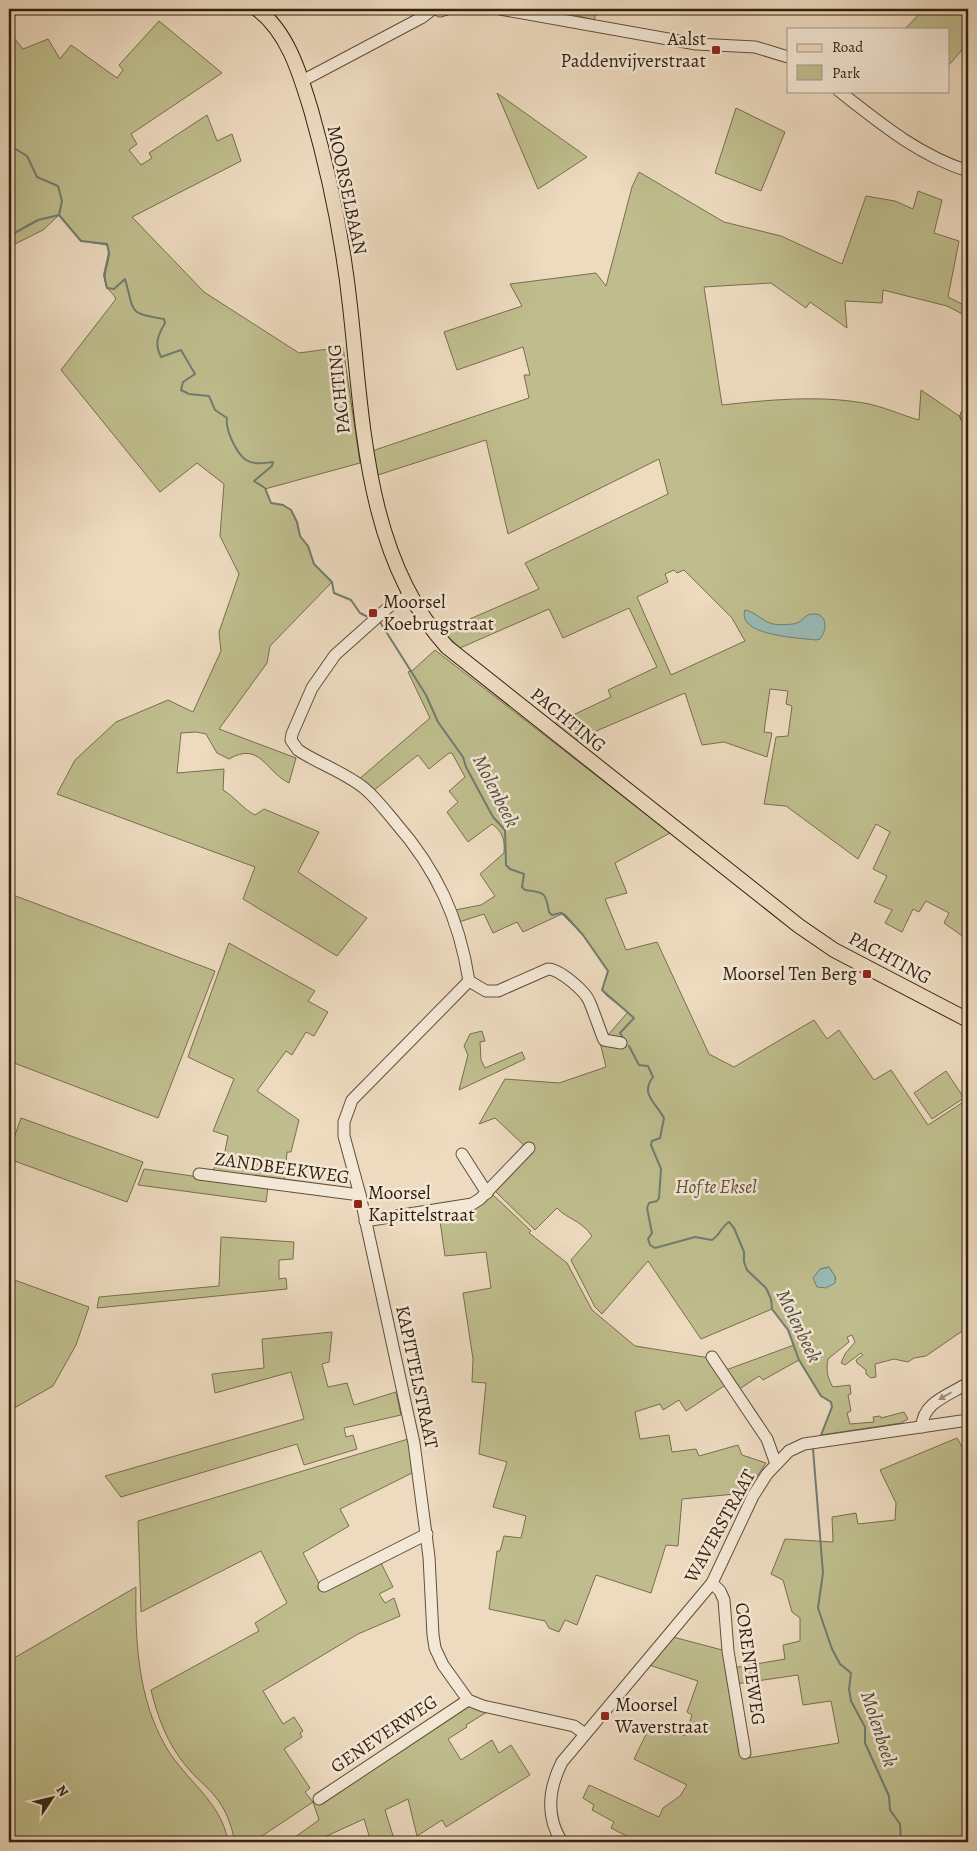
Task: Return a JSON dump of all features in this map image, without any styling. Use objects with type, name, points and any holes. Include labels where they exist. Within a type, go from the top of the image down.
[{"type":"main road","name":"MOORSELBAAN","points":[[257,9],[274,24],[286,45],[302,81],[326,161],[350,304]]},
{"type":"main road","name":"PACHTING","points":[[350,304],[364,448],[390,548],[410,595],[421,615],[447,648],[800,926],[834,950],[968,1020]]},
{"type":"street","points":[[302,81],[422,18],[433,9]]},
{"type":"street","points":[[438,9],[447,9]]},
{"type":"street","points":[[500,9],[696,44],[755,47],[785,56]]},
{"type":"street","points":[[840,92],[910,144],[944,163],[968,171]]},
{"type":"street","points":[[410,595],[391,605],[335,655],[312,688],[291,740],[298,750],[364,788],[416,846],[431,869],[448,905],[465,960],[469,982],[486,991],[498,991],[548,969],[554,969],[560,972],[587,998],[604,1040],[621,1043]]},
{"type":"street","name":"KAPITTELSTRAAT","points":[[468,1700],[443,1665],[435,1648],[427,1534],[412,1435],[360,1195],[344,1136],[344,1122],[352,1100],[469,982]]},
{"type":"street","points":[[365,1221],[472,1204],[487,1193],[529,1148]]},
{"type":"street","points":[[462,1154],[487,1193]]},
{"type":"street","name":"ZANDBEEKWEG","points":[[199,1174],[360,1195]]},
{"type":"street","points":[[712,1357],[767,1439],[776,1464]]},
{"type":"street","points":[[922,1427],[922,1417],[928,1408],[968,1383]]},
{"type":"street","name":"WAVERSTRAAT","points":[[562,1842],[555,1829],[549,1805],[554,1779],[562,1762],[712,1583],[753,1496],[776,1464],[789,1451],[804,1444],[968,1420]]},
{"type":"street","points":[[324,1586],[427,1534]]},
{"type":"street","name":"CORENTEWEG","points":[[712,1583],[720,1591],[724,1600],[728,1651],[745,1753]]},
{"type":"street","points":[[468,1700],[483,1706],[574,1726],[585,1734]]},
{"type":"street","name":"GENEVERWEG","points":[[319,1799],[468,1700]]},
{"type":"green space","points":[[569,9],[598,9],[594,20],[567,13]]},
{"type":"green space","points":[[924,9],[968,9],[968,43],[950,64],[950,28],[906,28]]},
{"type":"green space","points":[[159,21],[222,73],[131,134],[137,144],[129,150],[141,165],[152,158],[149,153],[207,115],[217,141],[232,134],[241,161],[132,217],[204,292],[299,353],[343,347],[360,463],[265,489],[271,503],[283,505],[291,510],[297,522],[300,536],[308,546],[314,564],[332,582],[270,646],[267,663],[219,729],[296,758],[289,783],[262,760],[248,753],[239,754],[229,759],[217,753],[206,734],[196,732],[181,733],[177,773],[224,769],[223,790],[255,815],[264,809],[319,832],[298,872],[367,918],[337,956],[243,899],[255,867],[57,794],[75,760],[116,722],[168,700],[193,712],[221,651],[219,632],[239,574],[220,536],[224,484],[197,463],[160,492],[61,370],[116,299],[106,286],[105,281],[109,255],[107,245],[81,241],[59,215],[43,230],[9,247],[9,32],[23,49],[48,39],[60,59],[71,45],[117,78],[123,70],[119,65]]},
{"type":"green space","points":[[497,93],[587,157],[538,189]]},
{"type":"green space","points":[[736,108],[785,132],[761,191],[715,173]]},
{"type":"green space","points":[[639,172],[724,222],[781,236],[842,264],[866,196],[895,201],[913,209],[918,191],[942,200],[934,233],[959,241],[948,297],[968,307],[968,317],[947,306],[883,290],[882,303],[845,301],[847,328],[810,302],[806,308],[771,283],[704,287],[722,405],[757,401],[828,399],[878,406],[919,420],[921,390],[968,422],[968,940],[944,923],[949,913],[926,901],[919,912],[913,909],[902,932],[885,923],[892,910],[874,902],[887,876],[873,869],[890,832],[876,824],[858,859],[786,806],[764,804],[776,737],[788,736],[792,706],[786,704],[788,691],[770,689],[764,732],[772,733],[767,757],[724,742],[702,745],[685,693],[573,741],[554,724],[611,697],[608,690],[657,667],[629,608],[563,638],[549,609],[460,648],[442,631],[539,589],[525,563],[668,494],[659,459],[508,534],[486,440],[378,475],[372,451],[529,398],[524,375],[530,375],[523,347],[457,370],[444,332],[522,306],[510,284],[596,273],[606,286],[632,187]],"holes":[[[674,570],[677,573],[684,570],[732,618],[745,641],[671,675],[637,597],[668,582],[665,574]]]},
{"type":"green space","name":"Hof te Eksel","points":[[435,650],[670,833],[615,863],[627,893],[605,899],[626,950],[657,942],[709,1054],[734,1067],[814,1020],[827,1039],[839,1030],[874,1080],[891,1070],[928,1125],[968,1099],[968,1327],[926,1356],[914,1358],[908,1362],[894,1359],[875,1364],[876,1377],[871,1378],[866,1374],[866,1370],[857,1363],[856,1360],[863,1355],[861,1353],[845,1365],[841,1363],[845,1354],[855,1342],[852,1335],[847,1337],[849,1342],[828,1359],[829,1380],[833,1387],[850,1385],[851,1394],[848,1395],[851,1411],[847,1413],[850,1424],[874,1422],[873,1417],[880,1416],[881,1418],[904,1412],[908,1419],[901,1423],[821,1435],[832,1407],[831,1402],[821,1396],[799,1360],[763,1380],[759,1376],[738,1390],[726,1370],[794,1345],[788,1330],[772,1309],[701,1339],[648,1261],[602,1314],[595,1307],[571,1260],[592,1236],[588,1230],[557,1208],[535,1230],[494,1190],[529,1150],[495,1118],[479,1124],[505,1079],[559,1083],[606,1067],[599,1038],[607,1036],[628,1012],[602,990],[608,971],[583,935],[562,914],[523,932],[517,922],[493,933],[484,914],[459,922],[455,910],[481,905],[495,896],[480,874],[504,853],[504,844],[501,833],[492,824],[468,842],[447,812],[458,802],[449,791],[465,777],[452,753],[449,753],[429,769],[418,755],[373,791],[358,780],[430,718],[408,672],[413,670]],"holes":[[[829,1267],[836,1279],[815,1283],[820,1269]]]},
{"type":"green space","points":[[13,895],[215,971],[158,1118],[9,1061],[9,904]]},
{"type":"green space","points":[[229,943],[315,991],[308,1001],[328,1012],[314,1036],[306,1032],[292,1055],[286,1051],[257,1091],[299,1120],[291,1152],[287,1152],[284,1184],[212,1174],[219,1155],[224,1156],[228,1136],[213,1131],[234,1079],[188,1057]]},
{"type":"green space","points":[[482,1031],[485,1041],[480,1042],[481,1060],[485,1068],[522,1052],[525,1059],[459,1090],[468,1055],[464,1046],[470,1034]]},
{"type":"green space","points":[[946,1071],[964,1098],[932,1119],[914,1093]]},
{"type":"green space","points":[[21,1118],[143,1162],[127,1202],[9,1159],[9,1152]]},
{"type":"green space","points":[[144,1169],[268,1187],[266,1202],[138,1185]]},
{"type":"green space","points":[[491,1193],[531,1231],[529,1233],[567,1263],[592,1310],[635,1346],[710,1358],[727,1384],[686,1411],[679,1400],[663,1410],[660,1404],[635,1412],[640,1439],[669,1435],[672,1452],[696,1449],[699,1456],[738,1445],[742,1455],[766,1463],[746,1493],[682,1499],[678,1546],[666,1545],[651,1593],[596,1575],[577,1625],[565,1620],[559,1632],[549,1628],[545,1621],[489,1609],[497,1551],[500,1551],[504,1536],[521,1538],[526,1516],[493,1507],[507,1462],[479,1454],[486,1383],[472,1382],[473,1359],[463,1293],[491,1288],[486,1252],[445,1256],[440,1221],[447,1219],[445,1210]]},
{"type":"green space","points":[[221,1237],[294,1242],[293,1259],[279,1260],[279,1279],[286,1278],[287,1289],[97,1308],[99,1297],[219,1286]]},
{"type":"green space","points":[[9,1278],[89,1307],[76,1345],[53,1386],[9,1411]]},
{"type":"green space","points":[[332,1332],[329,1362],[322,1364],[328,1387],[347,1383],[354,1405],[396,1392],[401,1415],[344,1428],[346,1437],[353,1435],[357,1449],[304,1465],[297,1444],[121,1497],[105,1476],[304,1419],[291,1372],[215,1393],[212,1374],[264,1368],[262,1339]]},
{"type":"green space","points":[[957,1438],[968,1457],[968,1842],[638,1842],[611,1828],[614,1822],[592,1810],[594,1805],[583,1798],[589,1785],[659,1817],[663,1808],[680,1796],[687,1785],[634,1759],[651,1724],[685,1736],[692,1715],[687,1712],[698,1681],[649,1665],[673,1637],[726,1651],[748,1758],[839,1743],[831,1701],[803,1705],[798,1675],[736,1684],[733,1668],[785,1659],[783,1645],[800,1641],[800,1618],[792,1612],[783,1580],[771,1574],[785,1539],[833,1542],[832,1517],[856,1513],[858,1524],[895,1520],[896,1503],[880,1470]]},
{"type":"green space","points":[[408,1439],[414,1472],[340,1509],[349,1526],[303,1553],[322,1589],[379,1559],[393,1587],[379,1594],[385,1603],[394,1598],[400,1616],[358,1634],[263,1691],[283,1724],[294,1717],[303,1731],[300,1733],[302,1737],[284,1749],[310,1788],[305,1792],[313,1802],[253,1842],[235,1842],[229,1820],[221,1805],[173,1748],[160,1720],[151,1690],[259,1631],[255,1623],[287,1603],[261,1551],[141,1612],[138,1521]]},
{"type":"green space","points":[[136,1587],[136,1628],[140,1669],[149,1709],[166,1747],[211,1803],[224,1828],[228,1842],[9,1842],[9,1661]]},
{"type":"green space","points":[[464,1705],[487,1712],[448,1739],[461,1760],[492,1740],[499,1753],[511,1745],[530,1775],[446,1827],[442,1820],[417,1836],[408,1799],[385,1810],[395,1842],[371,1842],[364,1819],[320,1839],[321,1842],[288,1842],[319,1820],[313,1802]]},
{"type":"water","points":[[745,610],[769,623],[778,625],[794,624],[808,615],[818,614],[824,619],[824,632],[820,639],[816,640],[771,634],[750,625],[745,619]]},
{"type":"water","points":[[829,1267],[835,1276],[835,1283],[826,1288],[817,1287],[813,1278],[820,1269]]},
{"type":"waterway","name":"Molenbeek","points":[[9,145],[27,156],[37,177],[58,186],[62,201],[59,215],[81,241],[107,244],[109,253],[104,275],[107,288],[114,289],[125,279],[135,310],[144,315],[164,319],[165,323],[157,344],[161,357],[181,350],[195,374],[183,382],[181,390],[189,394],[209,396],[215,410],[227,418],[232,440],[242,457],[249,462],[273,462],[272,466],[254,481],[265,488],[271,503],[283,505],[291,510],[297,522],[300,536],[308,546],[314,564],[332,582],[334,593],[351,600],[360,613],[368,617]]},
{"type":"waterway","points":[[9,236],[38,220],[59,215]]},
{"type":"waterway","name":"Molenbeek","points":[[380,622],[426,695],[438,722],[463,757],[466,767],[493,817],[505,830],[506,865],[510,869],[524,874],[522,887],[525,890],[541,893],[545,897],[549,912],[552,915],[561,913],[565,915],[583,935],[608,971],[602,990],[634,1018],[620,1033],[623,1038]]},
{"type":"waterway","name":"Molenbeek","points":[[629,1046],[639,1065],[648,1066],[653,1077],[649,1083],[648,1093],[664,1118],[660,1138],[652,1141],[651,1145],[661,1169],[659,1198],[657,1201],[649,1203],[647,1208],[652,1233],[648,1239],[650,1245],[655,1248],[695,1237],[712,1240],[729,1222],[734,1228],[744,1252],[744,1262],[747,1270],[766,1288],[771,1299],[772,1309],[788,1330],[799,1360],[821,1396],[831,1402],[832,1407],[821,1435]]},
{"type":"waterway","name":"Molenbeek","points":[[813,1449],[823,1573],[818,1608],[832,1649],[840,1664],[851,1673],[849,1689],[851,1701],[865,1727],[865,1743],[889,1796],[890,1810],[900,1824],[901,1842]]},
{"type":"place","name":"Aalst Paddenvijverstraat","points":[[716,50]]},
{"type":"place","name":"Moorsel Koebrugstraat","points":[[373,613]]},
{"type":"place","name":"Moorsel Ten Berg","points":[[867,974]]},
{"type":"place","name":"Moorsel Kapittelstraat","points":[[358,1204]]},
{"type":"place","name":"Moorsel Waverstraat","points":[[605,1716]]}]
